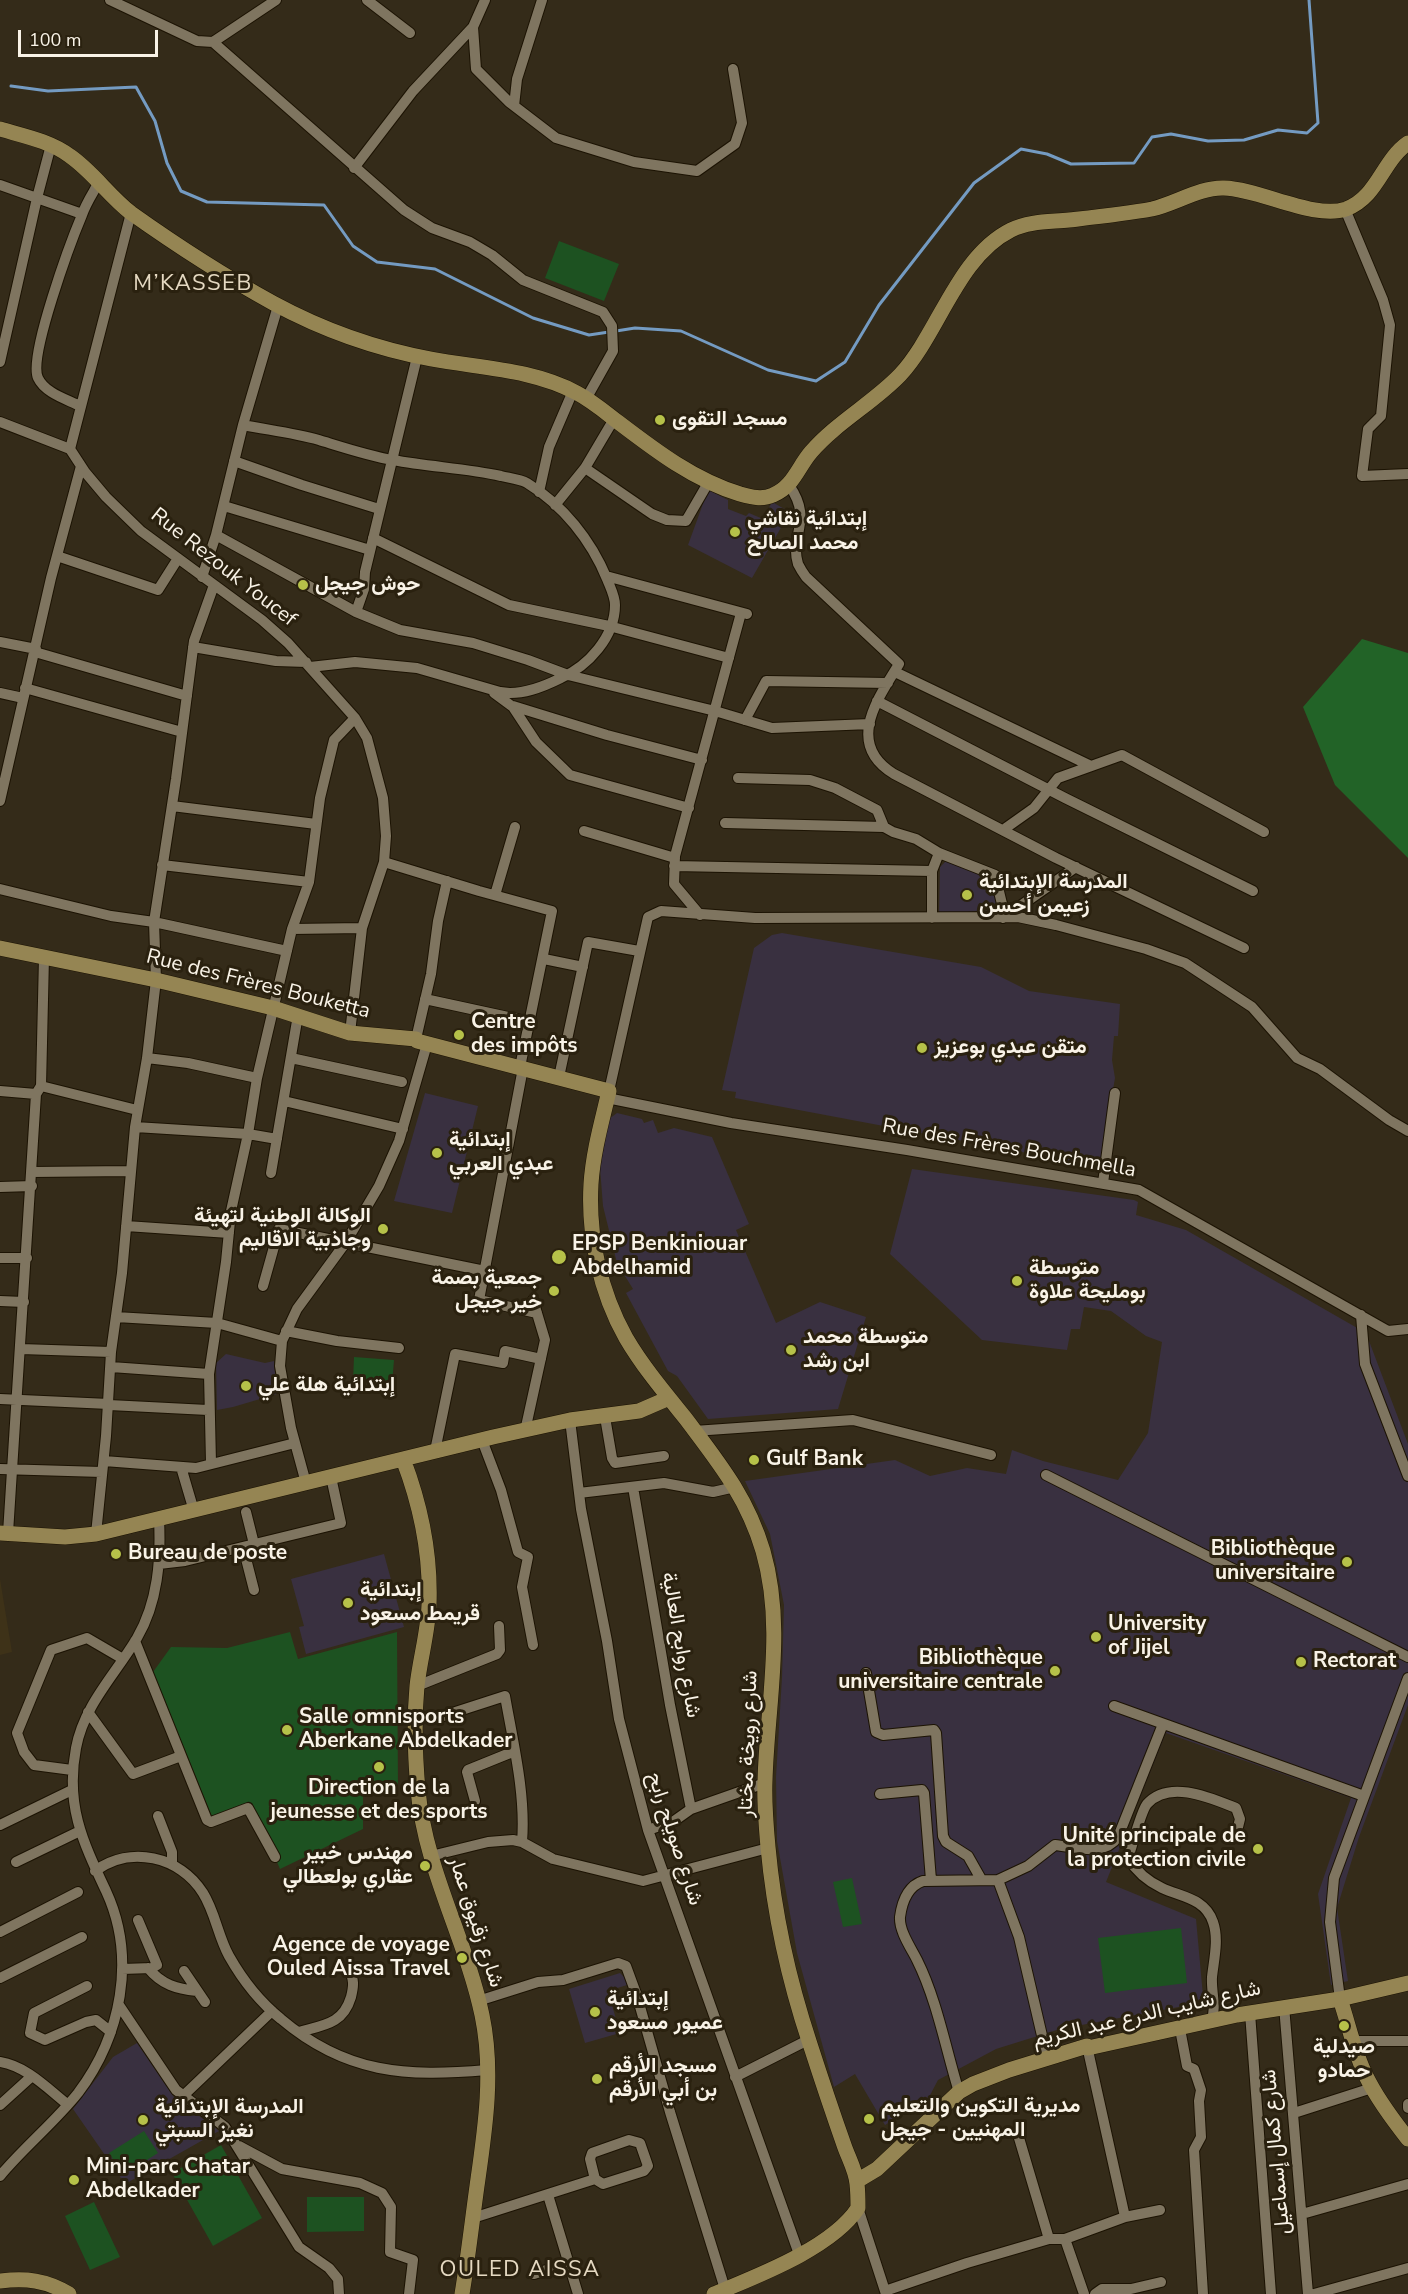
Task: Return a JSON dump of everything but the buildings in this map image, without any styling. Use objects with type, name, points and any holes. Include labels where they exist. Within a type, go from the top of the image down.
[{"type":"main road","points":[[0,129],[51,145],[74,158],[131,213],[211,266],[278,306],[346,336],[417,357],[517,373],[555,383],[580,395],[664,456],[708,483],[759,498],[771,496],[789,485],[810,453],[844,420],[898,376],[922,344],[977,259],[1000,236],[1012,229],[1036,222],[1070,220],[1158,208],[1220,187],[1248,191],[1326,212],[1335,212],[1360,203],[1368,195],[1389,162],[1408,143]]},
{"type":"main road","name":"Rue des Frères Bouketta","points":[[0,948],[156,980],[273,1008],[350,1033],[422,1042],[559,1077],[608,1094]]},
{"type":"main road","name":"شارع رويخة مختار","points":[[608,1094],[595,1153],[591,1186],[591,1219],[595,1249],[608,1298],[624,1334],[735,1487],[746,1506],[759,1540],[770,1581],[774,1613],[774,1643],[765,1784],[768,1848],[787,1962],[808,2040],[857,2181],[858,2208]]},
{"type":"main road","points":[[4,1533],[65,1537],[96,1534],[570,1420],[639,1412],[669,1398]]},
{"type":"main road","name":"شارع زقيوق عمار","points":[[403,1459],[427,1543],[429,1578],[429,1608],[417,1686],[418,1791],[431,1856],[447,1907],[468,1960],[486,2034],[487,2110],[463,2292]]},
{"type":"main road","name":"شارع شايب الدرع عبد الكريم","points":[[857,2181],[877,2169],[959,2092],[983,2080],[1047,2057],[1087,2046],[1088,2048],[1284,2006],[1340,1999],[1408,1983]]},
{"type":"main road","points":[[1340,1999],[1353,2041],[1372,2088],[1408,2139]]},
{"type":"main road","points":[[719,2291],[831,2237],[858,2208]]},
{"type":"main road","points":[[0,2281],[18,2279],[39,2281],[51,2284],[69,2294]]},
{"type":"street","points":[[110,0],[197,40],[213,42],[354,168],[404,210],[432,228],[470,242],[492,255],[523,280],[603,312],[612,326],[613,351],[580,395],[549,447],[539,492]]},
{"type":"street","points":[[213,42],[276,0]]},
{"type":"street","points":[[367,0],[410,33]]},
{"type":"street","points":[[354,168],[413,91],[473,27],[485,0]]},
{"type":"street","points":[[514,106],[517,79],[542,0]]},
{"type":"street","points":[[473,27],[476,69],[514,106],[556,138],[634,162],[697,171],[735,144],[742,123],[733,69]]},
{"type":"street","points":[[0,362],[51,145]]},
{"type":"street","points":[[80,406],[43,386],[38,378],[36,367],[44,323],[82,214],[99,182]]},
{"type":"street","points":[[0,185],[82,214]]},
{"type":"street","points":[[1345,209],[1383,300],[1390,325],[1381,417],[1368,429],[1362,476],[1408,474]]},
{"type":"street","points":[[0,422],[70,449],[131,213]]},
{"type":"street","points":[[202,577],[216,535],[243,425],[278,306]]},
{"type":"street","points":[[356,612],[364,589],[364,572],[417,357]]},
{"type":"street","points":[[555,505],[585,468],[614,419]]},
{"type":"street","points":[[193,648],[308,664],[355,662],[417,668],[489,689],[512,693],[534,689],[568,675],[591,658],[609,626],[615,605],[606,576],[591,544],[555,505],[524,482],[483,472],[392,460],[317,440],[243,425]]},
{"type":"street","name":"Rue Rezouk Youcef","points":[[70,449],[105,497],[141,531],[177,560],[262,620],[308,664],[355,718],[367,738],[383,798],[386,836],[384,862],[362,928],[350,1033]]},
{"type":"street","points":[[234,461],[379,509]]},
{"type":"street","points":[[0,801],[57,556],[81,466]]},
{"type":"street","points":[[585,468],[652,514],[666,520],[686,521],[708,483]]},
{"type":"street","points":[[789,485],[798,498],[802,517],[797,552],[798,565],[806,577],[899,664],[877,701],[870,724],[869,745],[875,759],[885,769],[1003,830],[1244,948]]},
{"type":"street","points":[[224,506],[370,550]]},
{"type":"street","points":[[216,535],[356,612],[400,630],[473,643],[568,675],[715,711],[772,728],[870,724]]},
{"type":"street","points":[[374,538],[509,605],[609,626],[729,658]]},
{"type":"street","points":[[57,556],[158,590],[177,560]]},
{"type":"street","points":[[606,576],[744,613],[729,658],[675,862],[674,884],[700,915]]},
{"type":"street","points":[[96,1534],[109,1404],[111,1352],[130,1171],[156,980],[154,922],[193,648],[214,585]]},
{"type":"street","points":[[0,642],[35,650],[187,696]]},
{"type":"street","points":[[895,672],[1090,766]]},
{"type":"street","points":[[745,720],[766,681],[888,683]]},
{"type":"street","points":[[489,689],[513,707],[536,742],[570,775],[689,808]]},
{"type":"street","points":[[0,693],[24,693],[182,732]]},
{"type":"street","points":[[512,693],[513,707]]},
{"type":"street","points":[[877,701],[1253,891]]},
{"type":"street","points":[[513,707],[702,760]]},
{"type":"street","points":[[211,1463],[208,1410],[209,1374],[231,1211],[273,1008],[292,929],[309,882],[320,798],[334,740],[355,718]]},
{"type":"street","points":[[1003,830],[1034,808],[1058,778],[1122,755],[1264,832]]},
{"type":"street","points":[[738,778],[810,780],[835,788],[877,810],[885,827],[892,832],[916,839],[939,853],[995,874],[1003,918]]},
{"type":"street","points":[[172,806],[316,824]]},
{"type":"street","points":[[725,823],[885,827]]},
{"type":"street","points":[[495,895],[515,827]]},
{"type":"street","points":[[584,831],[675,862],[932,871]]},
{"type":"street","points":[[932,918],[932,871],[939,853]]},
{"type":"street","points":[[384,862],[552,911],[479,1300],[537,1313]]},
{"type":"street","points":[[162,865],[309,882]]},
{"type":"street","points":[[1003,918],[1076,867]]},
{"type":"street","points":[[306,1483],[295,1443],[280,1366],[284,1336],[297,1309],[346,1242],[380,1186],[403,1129],[422,1042],[425,999],[447,881]]},
{"type":"street","points":[[0,889],[111,916],[154,922],[287,951]]},
{"type":"street","points":[[608,1094],[648,917],[661,912],[788,918],[1025,918],[1146,949],[1185,963],[1251,1007],[1297,1058],[1320,1069],[1389,1120],[1408,1131]]},
{"type":"street","points":[[292,929],[362,928]]},
{"type":"street","points":[[559,1077],[588,942],[639,951]]},
{"type":"street","points":[[4,1533],[13,1469],[18,1401],[39,1090],[44,957]]},
{"type":"street","points":[[544,959],[583,967]]},
{"type":"street","points":[[425,999],[531,1022]]},
{"type":"street","points":[[271,1173],[298,1015]]},
{"type":"street","points":[[147,1058],[188,1063],[257,1078]]},
{"type":"street","points":[[291,1058],[402,1082]]},
{"type":"street","points":[[0,1091],[39,1090],[137,1110]]},
{"type":"street","points":[[1103,1183],[1115,1093]]},
{"type":"street","name":"Rue des Frères Bouchmella","points":[[608,1094],[720,1121],[1139,1190],[1388,1330],[1408,1329]]},
{"type":"street","points":[[284,1101],[403,1129]]},
{"type":"street","points":[[135,1127],[248,1134],[277,1139]]},
{"type":"street","points":[[32,1172],[130,1171]]},
{"type":"street","points":[[0,1187],[32,1186]]},
{"type":"street","points":[[126,1226],[229,1233]]},
{"type":"street","points":[[263,1286],[279,1229],[485,1271]]},
{"type":"street","points":[[0,1258],[27,1258]]},
{"type":"street","points":[[525,1431],[545,1340],[533,1300]]},
{"type":"street","points":[[0,1301],[24,1302]]},
{"type":"street","points":[[1361,1315],[1365,1364],[1408,1476]]},
{"type":"street","points":[[116,1317],[217,1323],[284,1336],[399,1348]]},
{"type":"street","points":[[21,1350],[111,1352]]},
{"type":"street","points":[[435,1451],[455,1354],[503,1363],[505,1351],[541,1359]]},
{"type":"street","points":[[111,1366],[209,1374]]},
{"type":"street","points":[[0,1400],[208,1410]]},
{"type":"street","points":[[605,1417],[612,1458],[615,1463],[664,1456]]},
{"type":"street","name":"شارع صويلح رابح","points":[[570,1420],[579,1493],[619,1719],[648,1830],[799,2254]]},
{"type":"street","points":[[694,1431],[853,1420],[991,1455]]},
{"type":"street","points":[[482,1440],[501,1490],[518,1552],[528,1557],[522,1587],[533,1645]]},
{"type":"street","points":[[0,1469],[103,1466],[196,1468],[295,1443]]},
{"type":"street","points":[[181,1467],[194,1511]]},
{"type":"street","points":[[1046,1475],[1408,1657]]},
{"type":"street","points":[[159,1564],[184,1561],[341,1522],[331,1477]]},
{"type":"street","points":[[579,1493],[664,1483],[713,1492],[735,1487]]},
{"type":"street","name":"شارع روابح العالية","points":[[633,1487],[670,1705],[691,1809]]},
{"type":"street","points":[[246,1512],[254,1590]]},
{"type":"street","points":[[0,2176],[78,2092],[99,2059],[119,2006],[122,1969],[116,1922],[108,1895],[80,1831],[72,1791],[72,1770],[79,1732],[88,1712],[135,1641],[150,1612],[159,1564],[159,1519]]},
{"type":"street","points":[[417,1686],[497,1654],[500,1650],[499,1626]]},
{"type":"street","points":[[72,1770],[34,1765],[24,1752],[17,1733],[51,1650],[87,1638],[123,1659]]},
{"type":"street","points":[[135,1641],[207,1820],[211,1822],[248,1808],[275,1857]]},
{"type":"street","points":[[866,1673],[876,1732],[883,1735],[934,1730],[936,1733],[943,1836],[946,1842],[968,1856],[981,1880]]},
{"type":"street","points":[[1340,1999],[1332,1941],[1331,1902],[1334,1878],[1408,1678]]},
{"type":"street","points":[[440,1717],[505,1696],[515,1751],[523,1828],[522,1842]]},
{"type":"street","points":[[1114,1706],[1364,1796]]},
{"type":"street","points":[[88,1712],[133,1774],[181,1756]]},
{"type":"street","points":[[959,2092],[924,1974],[900,1919],[910,1888],[914,1883],[931,1880],[998,1880],[1028,1866],[1055,1845],[1101,1850],[1114,1843],[1163,1724]]},
{"type":"street","points":[[475,1801],[468,1770],[515,1751]]},
{"type":"street","points":[[648,1830],[674,1821],[691,1809],[765,1784]]},
{"type":"street","points":[[880,1794],[922,1790],[924,1793],[931,1880]]},
{"type":"street","points":[[0,1826],[72,1791]]},
{"type":"street","points":[[1211,2022],[1214,2016],[1212,1980],[1216,1944],[1213,1921],[1197,1900],[1161,1888],[1136,1871],[1128,1858],[1146,1805],[1162,1794],[1185,1792],[1236,1808],[1240,1819],[1236,1835]]},
{"type":"street","points":[[158,1816],[172,1852],[172,1864]]},
{"type":"street","points":[[16,1862],[80,1831]]},
{"type":"street","points":[[431,1856],[505,1839],[522,1842],[553,1858],[638,1880],[650,1880],[768,1848]]},
{"type":"street","points":[[96,1870],[111,1861],[134,1856],[150,1857],[172,1864],[188,1875],[202,1891],[230,1956],[248,1983],[272,2011],[299,2032],[348,2061],[388,2070],[428,2074],[487,2070]]},
{"type":"street","points":[[998,1880],[1019,1936],[1047,2057]]},
{"type":"street","points":[[0,1932],[78,1892]]},
{"type":"street","points":[[122,1969],[148,1968],[157,1965],[138,1920]]},
{"type":"street","points":[[0,1978],[82,1937]]},
{"type":"street","points":[[478,2001],[538,1982],[563,1980],[618,1963],[626,1966],[638,1996],[719,2291]]},
{"type":"street","points":[[148,1968],[157,1978],[174,1988],[197,1991]]},
{"type":"street","points":[[299,2032],[334,2022],[346,2011],[354,1982],[349,1969]]},
{"type":"street","points":[[184,1971],[205,2002]]},
{"type":"street","points":[[87,1986],[34,2013],[30,2033],[45,2040],[96,2020],[111,2032]]},
{"type":"street","points":[[119,2006],[171,2084],[183,2096],[225,2127],[299,2247],[329,2268],[338,2279],[339,2294]]},
{"type":"street","name":"شارع كمال إسماعيل","points":[[1284,2006],[1308,2294]]},
{"type":"street","points":[[183,2096],[272,2011]]},
{"type":"street","points":[[1250,2013],[1271,2294]]},
{"type":"street","points":[[1180,2029],[1186,2066],[1194,2069],[1201,2090],[1199,2101],[1201,2137],[1194,2150],[1203,2294]]},
{"type":"street","points":[[735,2077],[808,2040]]},
{"type":"street","points":[[1353,2041],[1408,2041]]},
{"type":"street","points":[[1087,2046],[1125,2217]]},
{"type":"street","points":[[2,2059],[32,2076],[68,2104]]},
{"type":"street","points":[[0,2105],[32,2076]]},
{"type":"street","points":[[1294,2113],[1372,2088]]},
{"type":"street","points":[[1019,2138],[1049,2239]]},
{"type":"street","points":[[473,2218],[595,2180],[603,2184],[644,2171],[648,2166],[640,2143],[628,2140],[592,2153],[590,2158],[595,2180]]},
{"type":"street","points":[[236,2144],[282,2169],[360,2183],[382,2193],[391,2207],[390,2252],[413,2260],[409,2294]]},
{"type":"street","points":[[849,2161],[865,2171],[877,2169]]},
{"type":"street","points":[[1302,2214],[1408,2184]]},
{"type":"street","points":[[548,2195],[578,2294]]},
{"type":"street","points":[[858,2208],[885,2293],[967,2262],[1049,2239],[1065,2239],[1125,2217],[1160,2210]]},
{"type":"street","points":[[1065,2239],[1083,2294]]},
{"type":"street","points":[[534,2274],[568,2263]]},
{"type":"street","points":[[1314,2294],[1408,2268]]},
{"type":"street","points":[[1095,2294],[1102,2289],[1131,2289],[1161,2282]]},
{"type":"shaded area","name":"إبتدائية نقاشي محمد الصالح","points":[[708,490],[728,500],[728,509],[746,516],[749,513],[763,519],[772,502],[790,512],[752,578],[688,545]]},
{"type":"shaded area","name":"المدرسة الإبتدائية زعيمن أحسن","points":[[947,860],[993,881],[997,909],[939,915],[940,867]]},
{"type":"shaded area","name":"متقن عبدي بوعزيز","points":[[782,933],[981,967],[1029,991],[1120,1004],[1118,1036],[1114,1036],[1112,1060],[1115,1078],[1099,1171],[1043,1161],[1043,1156],[735,1098],[736,1092],[722,1090],[754,948],[772,935]]},
{"type":"shaded area","name":"إبتدائية عبدي العربي","points":[[425,1093],[478,1106],[452,1213],[394,1201]]},
{"type":"shaded area","points":[[617,1113],[642,1119],[644,1123],[653,1120],[658,1133],[674,1128],[712,1137],[749,1224],[736,1230],[776,1323],[820,1302],[866,1317],[838,1409],[708,1419],[677,1376],[668,1371],[626,1293],[633,1289],[617,1263],[603,1206],[600,1168],[609,1119]]},
{"type":"shaded area","name":"University of Jijel","points":[[912,1169],[1134,1200],[1138,1202],[1136,1215],[1186,1230],[1366,1333],[1408,1444],[1408,1705],[1359,1837],[1337,1908],[1348,1981],[1331,1985],[1318,1894],[1351,1798],[1166,1733],[1106,1882],[1196,1919],[1203,1996],[1200,2003],[1060,2029],[996,2049],[938,2080],[928,2099],[885,2125],[855,2074],[834,2087],[797,1953],[777,1841],[776,1777],[784,1605],[770,1534],[745,1481],[895,1460],[930,1476],[967,1468],[1006,1474],[1012,1450],[1043,1461],[1118,1480],[1148,1433],[1162,1342],[1146,1336],[1111,1311],[1084,1307],[1080,1329],[1071,1329],[1067,1350],[982,1340],[890,1254]]},
{"type":"shaded area","name":"إبتدائية هلة علي","points":[[226,1354],[265,1363],[274,1361],[277,1394],[217,1410],[216,1363]]},
{"type":"shaded area","name":"إبتدائية قريمط مسعود","points":[[384,1554],[404,1627],[306,1654],[299,1627],[304,1626],[291,1579]]},
{"type":"shaded area","points":[[0,1579],[12,1652],[0,1655]]},
{"type":"shaded area","name":"إبتدائية عميور مسعود","points":[[620,1973],[627,1985],[608,1991],[620,2033],[585,2043],[569,1989]]},
{"type":"shaded area","name":"المدرسة الإبتدائية نغيز السبتي","points":[[137,2043],[173,2096],[219,2131],[125,2184],[73,2109],[113,2057]]},
{"type":"green space","points":[[559,241],[619,264],[604,301],[545,278]]},
{"type":"green space","points":[[1362,639],[1408,653],[1408,858],[1335,785],[1303,707]]},
{"type":"green space","points":[[354,1357],[394,1360],[392,1384],[353,1381]]},
{"type":"green space","name":"Salle omnisports Aberkane Abdelkader","points":[[290,1632],[298,1659],[397,1632],[398,1790],[363,1787],[363,1829],[280,1869],[252,1803],[213,1819],[153,1672],[171,1647],[227,1648]]},
{"type":"green space","points":[[852,1878],[862,1924],[843,1927],[833,1882]]},
{"type":"green space","points":[[1181,1928],[1187,1983],[1105,1993],[1098,1938]]},
{"type":"green space","points":[[144,2131],[158,2153],[123,2175],[109,2153]]},
{"type":"green space","points":[[221,2145],[262,2218],[213,2246],[172,2173]]},
{"type":"green space","points":[[307,2197],[364,2197],[364,2231],[307,2232]]},
{"type":"green space","points":[[94,2202],[120,2257],[90,2270],[65,2216]]},
{"type":"waterway","points":[[616,331],[635,328],[681,331],[768,370],[816,381],[845,362],[879,305],[974,183],[1021,149],[1047,154],[1071,164],[1134,163],[1152,137],[1171,134],[1208,141],[1244,140],[1278,130],[1307,133],[1318,123],[1309,0]]},
{"type":"waterway","points":[[11,86],[48,91],[136,87],[155,121],[167,163],[181,191],[207,202],[324,205],[353,246],[377,262],[435,269],[533,318],[589,335],[609,332]]},
{"type":"place","name":"مسجد التقوى","points":[[660,420]]},
{"type":"place","name":"إبتدائية نقاشي محمد الصالح","points":[[735,532]]},
{"type":"place","name":"حوش جيجل","points":[[303,585]]},
{"type":"place","name":"المدرسة الإبتدائية زعيمن أحسن","points":[[967,895]]},
{"type":"place","name":"Centre des impôts","points":[[459,1035]]},
{"type":"place","name":"متقن عبدي بوعزيز","points":[[922,1048]]},
{"type":"place","name":"إبتدائية عبدي العربي","points":[[437,1153]]},
{"type":"place","name":"الوكالة الوطنية لتهيئة وجاذبية الاقاليم","points":[[383,1229]]},
{"type":"place","name":"EPSP Benkiniouar Abdelhamid","points":[[559,1257]]},
{"type":"place","name":"متوسطة بومليحة علاوة","points":[[1017,1281]]},
{"type":"place","name":"جمعية بصمة خير جيجل","points":[[554,1291]]},
{"type":"place","name":"متوسطة محمد ابن رشد","points":[[791,1350]]},
{"type":"place","name":"إبتدائية هلة علي","points":[[246,1386]]},
{"type":"place","name":"Gulf Bank","points":[[754,1460]]},
{"type":"place","name":"Bureau de poste","points":[[116,1554]]},
{"type":"place","name":"Bibliothèque universitaire","points":[[1347,1562]]},
{"type":"place","name":"إبتدائية قريمط مسعود","points":[[348,1603]]},
{"type":"place","name":"University of Jijel","points":[[1096,1637]]},
{"type":"place","name":"Rectorat","points":[[1301,1662]]},
{"type":"place","name":"Bibliothèque universitaire centrale","points":[[1055,1671]]},
{"type":"place","name":"Salle omnisports Aberkane Abdelkader","points":[[287,1730]]},
{"type":"place","name":"Direction de la jeunesse et des sports","points":[[379,1767]]},
{"type":"place","name":"Unité principale de la protection civile","points":[[1258,1849]]},
{"type":"place","name":"مهندس خبير عقاري بولعطالي","points":[[425,1866]]},
{"type":"place","name":"Agence de voyage Ouled Aissa Travel","points":[[462,1958]]},
{"type":"place","name":"إبتدائية عميور مسعود","points":[[595,2012]]},
{"type":"place","name":"صيدلية حمادو","points":[[1344,2026]]},
{"type":"place","name":"مسجد الأرقم بن أبي الأرقم","points":[[597,2079]]},
{"type":"place","name":"مديرية التكوين والتعليم المهنيين - جيجل","points":[[869,2119]]},
{"type":"place","name":"المدرسة الإبتدائية نغيز السبتي","points":[[143,2120]]},
{"type":"place","name":"Mini-parc Chatar Abdelkader","points":[[74,2180]]},
{"type":"district","name":"M’KASSEB","points":[[193,285]]},
{"type":"district","name":"OULED AISSA","points":[[520,2271]]}]
